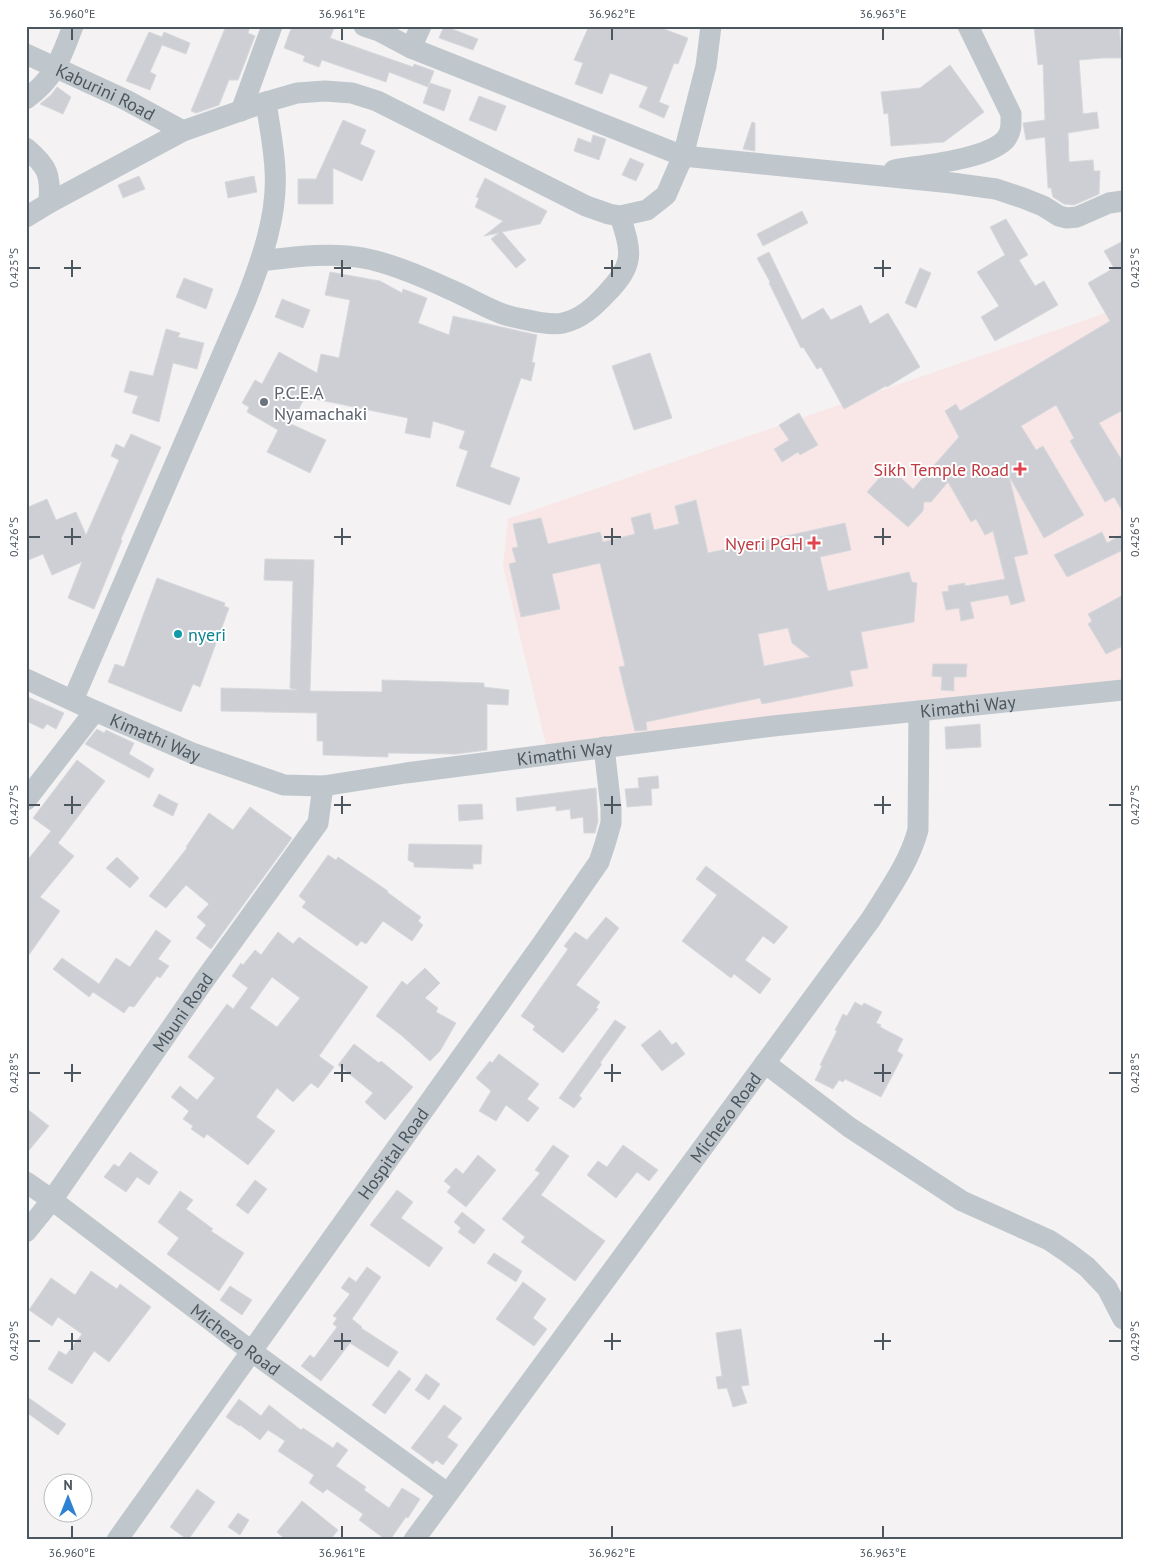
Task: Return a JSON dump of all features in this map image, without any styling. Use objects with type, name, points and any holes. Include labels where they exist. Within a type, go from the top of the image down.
[{"type":"street","points":[[26,99],[41,88],[57,67],[73,26]]},
{"type":"street","points":[[241,111],[272,26]]},
{"type":"street","points":[[364,26],[379,31],[411,48],[683,156],[996,189],[1043,206],[1059,216],[1067,218],[1077,217],[1109,203],[1123,201]]},
{"type":"street","points":[[411,48],[421,26]]},
{"type":"street","points":[[26,217],[183,131],[297,93],[325,91],[352,93],[377,101],[586,206],[620,216],[647,210],[666,195],[683,156],[706,66],[711,26]]},
{"type":"street","points":[[866,174],[975,156],[996,147],[1006,138],[1012,127],[1010,114],[968,26]]},
{"type":"street","name":"Kaburini Road","points":[[26,54],[133,103],[183,131]]},
{"type":"street","points":[[73,700],[246,300],[261,261],[272,212],[276,171],[266,102]]},
{"type":"street","points":[[26,148],[44,166],[48,175],[50,188],[49,203]]},
{"type":"street","points":[[261,261],[330,256],[362,258],[387,264],[448,288],[501,314],[552,324],[562,323],[583,315],[598,303],[620,280],[627,267],[630,254],[620,216]]},
{"type":"street","name":"Kimathi Way","points":[[26,679],[192,753],[284,785],[323,786],[406,773],[773,726],[1123,690]]},
{"type":"street","points":[[26,800],[94,710]]},
{"type":"street","name":"Michezo Road","points":[[414,1540],[871,919],[904,866],[918,830],[919,710]]},
{"type":"street","name":"Hospital Road","points":[[117,1540],[599,862],[611,823],[604,747]]},
{"type":"street","name":"Mbuni Road","points":[[26,1232],[52,1200],[203,982],[318,823],[323,786]]},
{"type":"street","points":[[765,1063],[849,1127],[962,1201],[1049,1240],[1088,1267],[1107,1288],[1123,1319]]},
{"type":"street","name":"Michezo Road","points":[[26,1182],[251,1351],[448,1493]]},
{"type":"shaded area","name":"Nyeri PGH","points":[[1123,307],[1123,680],[548,753],[503,566],[508,519]]},
{"type":"building","points":[[226,26],[250,26],[248,33],[255,36],[238,80],[229,80],[219,105],[196,113],[191,111]]},
{"type":"building","points":[[292,26],[335,26],[330,38],[413,67],[414,64],[434,71],[428,87],[389,72],[386,82],[322,60],[319,67],[303,61],[305,56],[284,48]]},
{"type":"building","points":[[444,26],[478,39],[473,50],[439,38]]},
{"type":"building","points":[[589,26],[656,26],[688,38],[678,64],[674,63],[659,102],[669,106],[664,118],[639,107],[648,87],[610,73],[602,94],[575,84],[583,63],[574,60]]},
{"type":"building","points":[[1034,26],[1119,26],[1122,58],[1079,60],[1083,114],[1097,112],[1099,128],[1068,133],[1069,162],[1093,160],[1094,171],[1100,171],[1099,194],[1074,205],[1064,204],[1053,197],[1051,188],[1048,188],[1045,137],[1026,140],[1023,123],[1045,120],[1043,64],[1038,65]]},
{"type":"building","points":[[149,32],[162,37],[164,32],[190,43],[186,54],[162,45],[150,72],[156,75],[150,90],[126,81]]},
{"type":"building","points":[[950,65],[984,112],[944,142],[891,146],[888,113],[884,114],[881,92],[920,88]]},
{"type":"building","points":[[430,83],[451,90],[444,111],[423,103]]},
{"type":"building","points":[[57,87],[71,97],[63,114],[40,104]]},
{"type":"building","points":[[479,96],[506,106],[496,131],[469,120]]},
{"type":"building","points":[[343,120],[366,130],[360,144],[375,151],[362,181],[333,168],[333,204],[298,204],[298,179],[316,179]]},
{"type":"building","points":[[752,122],[755,123],[755,151],[743,149]]},
{"type":"building","points":[[593,135],[606,139],[599,160],[574,151],[578,138],[591,143]]},
{"type":"building","points":[[630,158],[644,164],[636,181],[622,175]]},
{"type":"building","points":[[139,176],[145,189],[123,198],[118,185]]},
{"type":"building","points":[[254,176],[257,192],[228,198],[225,182]]},
{"type":"building","points":[[485,178],[547,211],[540,224],[502,232],[526,260],[516,268],[491,239],[499,233],[484,236],[503,221],[475,207],[479,198],[476,197]]},
{"type":"building","points":[[802,211],[808,223],[763,246],[757,234]]},
{"type":"building","points":[[1006,219],[1028,255],[1019,260],[1035,286],[1044,281],[1058,305],[995,341],[981,317],[999,306],[977,272],[1005,255],[990,227]]},
{"type":"building","points":[[1123,241],[1123,410],[1099,423],[1123,462],[1123,512],[1114,497],[1105,502],[1070,441],[1074,438],[1056,405],[1021,426],[1036,450],[1043,446],[1084,515],[1044,538],[1009,476],[1028,554],[1014,557],[1025,601],[1011,605],[1008,595],[970,602],[974,618],[961,621],[959,608],[946,610],[942,592],[949,591],[948,586],[965,583],[965,586],[1005,579],[993,531],[985,535],[976,519],[971,522],[948,482],[931,502],[924,502],[923,511],[908,527],[867,492],[889,467],[913,489],[959,437],[945,411],[956,404],[960,411],[1110,321],[1088,283],[1114,268],[1104,251]]},
{"type":"building","points":[[769,252],[802,320],[823,308],[831,320],[861,305],[870,324],[888,313],[920,367],[887,387],[844,409],[821,367],[817,369],[803,347],[801,348],[757,258]]},
{"type":"building","points":[[920,268],[931,273],[916,308],[905,303]]},
{"type":"building","points":[[330,272],[380,281],[402,293],[403,289],[427,298],[418,323],[449,335],[453,316],[537,335],[532,362],[535,363],[531,381],[521,378],[490,467],[520,478],[510,505],[456,486],[468,451],[459,448],[465,431],[433,421],[430,438],[405,433],[408,418],[305,397],[291,424],[326,440],[310,473],[267,452],[278,430],[247,412],[249,407],[242,403],[255,380],[262,384],[279,352],[317,373],[321,354],[339,358],[350,300],[325,295]]},
{"type":"building","points":[[184,278],[213,289],[206,309],[176,297]]},
{"type":"building","points":[[282,299],[310,310],[303,328],[275,317]]},
{"type":"building","points":[[166,329],[180,333],[178,337],[204,343],[197,369],[173,363],[159,422],[132,413],[138,396],[124,392],[130,371],[153,376]]},
{"type":"building","points":[[650,353],[672,418],[634,430],[612,366]]},
{"type":"building","points":[[799,413],[818,445],[800,455],[798,452],[782,462],[774,449],[789,440],[779,425]]},
{"type":"building","points":[[131,434],[161,447],[121,539],[122,541],[94,609],[68,598],[82,562],[52,575],[43,554],[26,561],[26,508],[47,499],[56,520],[76,512],[86,535],[119,460],[111,456],[116,444],[124,448]]},
{"type":"building","points":[[696,500],[708,553],[845,523],[851,550],[820,557],[828,591],[909,572],[912,582],[917,583],[914,622],[861,632],[868,668],[850,671],[853,686],[762,704],[760,698],[646,722],[647,730],[635,731],[619,667],[625,666],[600,563],[552,574],[560,609],[521,617],[509,564],[516,562],[512,548],[518,547],[513,524],[541,518],[548,544],[600,532],[603,542],[635,534],[631,518],[650,513],[654,530],[679,524],[675,506]],"holes":[[[788,628],[792,643],[810,657],[764,666],[758,634]]]},
{"type":"building","points":[[1102,532],[1107,543],[1123,534],[1123,550],[1067,577],[1054,555]]},
{"type":"building","points":[[265,559],[314,560],[310,691],[382,692],[382,680],[484,683],[484,687],[509,690],[508,705],[487,704],[487,750],[456,754],[388,753],[388,757],[323,755],[323,741],[317,741],[317,713],[221,711],[221,688],[297,690],[290,688],[293,581],[264,580]]},
{"type":"building","name":"nyeri","points":[[157,578],[225,603],[224,606],[229,608],[200,687],[193,684],[181,712],[108,682],[115,664],[124,667]]},
{"type":"building","points":[[1123,595],[1123,646],[1106,654],[1088,624],[1092,621],[1088,614]]},
{"type":"building","points":[[933,664],[967,664],[966,677],[954,677],[954,691],[941,690],[942,677],[932,676]]},
{"type":"building","points":[[26,696],[64,713],[56,729],[47,724],[43,729],[26,721]]},
{"type":"building","points":[[980,724],[981,747],[946,749],[945,727]]},
{"type":"building","points":[[97,729],[104,733],[106,730],[134,743],[129,754],[154,769],[149,778],[85,744]]},
{"type":"building","points":[[77,760],[105,781],[58,843],[74,856],[40,897],[60,911],[26,959],[26,862],[51,831],[33,818]]},
{"type":"building","points":[[658,776],[659,788],[651,789],[652,805],[627,807],[625,789],[639,788],[638,778]]},
{"type":"building","points":[[596,788],[598,821],[595,833],[584,833],[583,817],[571,819],[570,809],[556,811],[556,806],[517,811],[516,798]]},
{"type":"building","points":[[159,794],[178,804],[173,816],[153,806]]},
{"type":"building","points":[[482,804],[483,819],[459,821],[458,805]]},
{"type":"building","points":[[250,807],[292,838],[211,949],[196,938],[206,925],[197,917],[209,904],[186,885],[166,908],[149,896],[187,848],[209,813],[233,830]]},
{"type":"building","points":[[409,844],[482,845],[481,864],[473,864],[473,869],[414,867],[414,863],[408,860]]},
{"type":"building","points":[[328,855],[336,860],[338,857],[388,891],[421,917],[418,921],[423,925],[412,941],[383,921],[366,944],[361,941],[357,946],[302,907],[306,902],[299,896]]},
{"type":"building","points":[[117,857],[139,878],[130,888],[106,868]]},
{"type":"building","points":[[706,866],[788,927],[774,944],[763,936],[745,960],[771,979],[760,994],[734,974],[731,978],[682,941],[717,895],[696,879]]},
{"type":"building","points":[[606,917],[619,928],[576,985],[600,1002],[596,1008],[598,1009],[563,1053],[533,1030],[535,1026],[521,1016],[568,949],[564,946],[575,932],[587,940]]},
{"type":"building","points":[[156,930],[171,941],[158,959],[169,966],[160,978],[157,976],[134,1007],[129,1006],[124,1013],[93,992],[89,997],[53,969],[62,958],[99,984],[116,958],[130,967]]},
{"type":"building","points":[[278,932],[293,944],[299,937],[368,987],[319,1056],[334,1067],[318,1088],[311,1083],[293,1102],[277,1088],[256,1117],[275,1131],[248,1165],[207,1134],[204,1138],[191,1129],[193,1126],[183,1119],[189,1111],[171,1097],[180,1086],[197,1100],[215,1078],[188,1057],[227,1004],[233,1009],[248,988],[232,976],[241,963],[243,965],[255,950],[261,955]],"holes":[[[272,977],[300,998],[277,1027],[250,1008]]]},
{"type":"building","points":[[425,968],[440,983],[425,998],[438,1008],[436,1012],[456,1023],[440,1051],[430,1061],[376,1016],[402,981],[407,985]]},
{"type":"building","points":[[855,1002],[862,1006],[864,1003],[882,1012],[876,1023],[903,1039],[897,1051],[903,1055],[881,1097],[845,1079],[843,1082],[839,1080],[833,1089],[815,1080],[843,1014],[847,1016]]},
{"type":"building","points":[[615,1020],[626,1027],[600,1063],[602,1064],[579,1096],[582,1098],[574,1108],[559,1098]]},
{"type":"building","points":[[660,1030],[672,1045],[676,1042],[685,1054],[662,1071],[641,1045]]},
{"type":"building","points":[[354,1044],[379,1063],[381,1061],[413,1087],[385,1120],[365,1102],[373,1093],[338,1065]]},
{"type":"building","points":[[499,1054],[539,1084],[527,1099],[539,1108],[528,1122],[506,1105],[496,1121],[479,1111],[491,1091],[476,1078],[490,1061],[492,1063]]},
{"type":"building","points":[[26,1108],[49,1126],[26,1154]]},
{"type":"building","points":[[553,1145],[569,1156],[541,1195],[605,1241],[575,1281],[521,1242],[525,1237],[502,1219],[540,1173],[535,1170]]},
{"type":"building","points":[[623,1145],[658,1170],[649,1181],[637,1172],[616,1198],[587,1175],[598,1161],[607,1167]]},
{"type":"building","points":[[130,1152],[158,1172],[149,1185],[137,1177],[126,1192],[104,1177],[114,1164],[119,1167]]},
{"type":"building","points":[[478,1155],[496,1170],[466,1207],[447,1192],[451,1187],[444,1181],[456,1168],[463,1174]]},
{"type":"building","points":[[255,1180],[267,1189],[248,1214],[236,1205]]},
{"type":"building","points":[[397,1190],[413,1202],[401,1218],[443,1248],[429,1267],[370,1225]]},
{"type":"building","points":[[180,1191],[193,1200],[186,1209],[213,1229],[211,1231],[244,1253],[219,1291],[167,1254],[179,1238],[158,1222]]},
{"type":"building","points":[[462,1212],[485,1230],[474,1244],[458,1232],[461,1228],[454,1222]]},
{"type":"building","points":[[494,1253],[522,1271],[516,1282],[487,1263]]},
{"type":"building","points":[[367,1267],[381,1277],[352,1319],[361,1328],[398,1352],[388,1367],[350,1343],[321,1381],[301,1366],[310,1355],[314,1358],[337,1327],[333,1324],[337,1318],[333,1316],[350,1294],[341,1288],[349,1277],[356,1282]]},
{"type":"building","points":[[91,1271],[117,1289],[120,1284],[151,1307],[109,1362],[94,1351],[72,1384],[48,1369],[59,1351],[66,1355],[82,1334],[58,1317],[52,1326],[29,1310],[51,1278],[75,1295]]},
{"type":"building","points":[[523,1282],[546,1299],[533,1318],[547,1329],[534,1346],[496,1319]]},
{"type":"building","points":[[230,1286],[252,1300],[242,1315],[220,1300]]},
{"type":"building","points":[[741,1329],[749,1385],[741,1386],[747,1403],[733,1407],[727,1388],[718,1389],[716,1377],[722,1376],[716,1333]]},
{"type":"building","points":[[399,1370],[411,1379],[385,1414],[372,1405]]},
{"type":"building","points":[[426,1374],[440,1384],[429,1400],[415,1390]]},
{"type":"building","points":[[26,1396],[66,1424],[58,1435],[26,1412]]},
{"type":"building","points":[[239,1399],[261,1416],[269,1405],[301,1430],[303,1428],[333,1448],[337,1442],[348,1450],[336,1466],[366,1487],[364,1490],[389,1508],[402,1488],[420,1499],[408,1518],[406,1517],[390,1540],[386,1540],[359,1520],[363,1514],[327,1489],[323,1493],[309,1483],[314,1475],[278,1451],[285,1441],[268,1430],[260,1440],[226,1417]]},
{"type":"building","points":[[444,1405],[462,1418],[447,1437],[458,1445],[443,1465],[436,1460],[433,1464],[411,1448]]},
{"type":"building","points":[[197,1489],[215,1502],[188,1540],[170,1527]]},
{"type":"building","points":[[302,1501],[338,1530],[330,1540],[286,1540],[277,1532]]},
{"type":"building","points":[[238,1513],[249,1520],[240,1535],[228,1527]]},
{"type":"place","name":"P.C.E.A Nyamachaki","points":[[264,402]]},
{"type":"place","name":"Sikh Temple Road","points":[[1020,469]]},
{"type":"place","name":"Nyeri PGH","points":[[814,543]]},
{"type":"place","name":"nyeri","points":[[178,634]]}]
